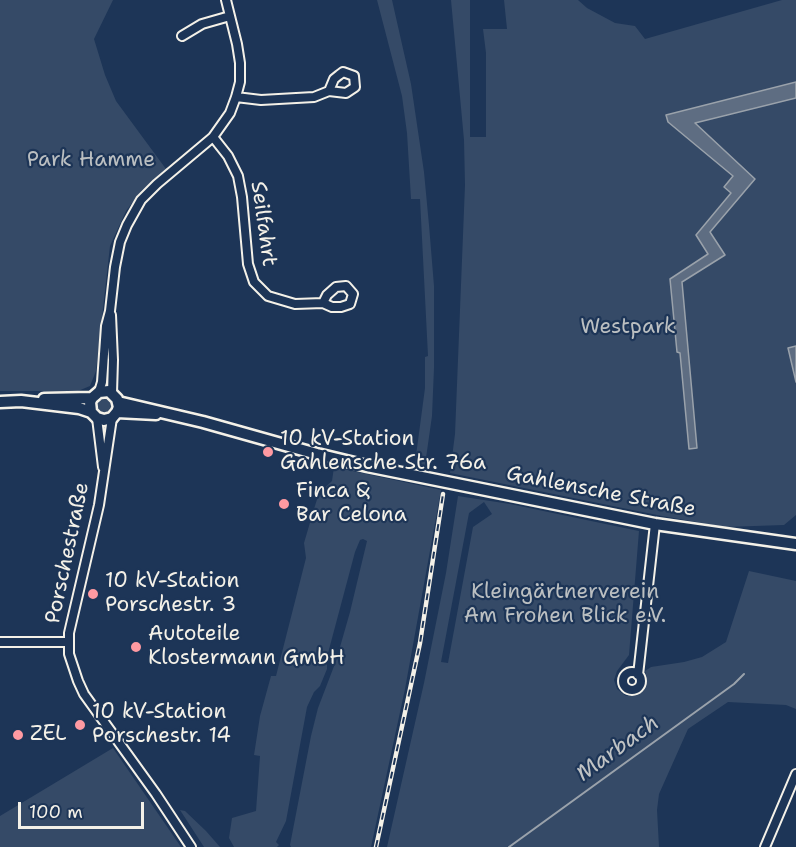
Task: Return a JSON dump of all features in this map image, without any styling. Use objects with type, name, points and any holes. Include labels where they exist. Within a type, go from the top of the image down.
[{"type":"street","points":[[94,415],[90,407],[102,378],[106,326],[117,254],[123,234],[141,200],[213,137],[230,113],[236,97],[240,82],[240,63],[226,0]]},
{"type":"street","points":[[182,36],[202,24],[230,16]]},
{"type":"street","points":[[236,97],[261,100],[303,98],[314,97],[329,91]]},
{"type":"street","name":"Seilfahrt","points":[[213,137],[228,156],[241,186],[249,264],[254,282],[268,296],[279,300],[296,304],[323,303]]},
{"type":"street","points":[[110,311],[115,406]]},
{"type":"street","name":"Gahlensche Straße","points":[[0,402],[95,395],[115,406],[172,414],[367,466],[655,524],[780,541],[796,546]]},
{"type":"street","name":"Gahlensche Straße","points":[[21,401],[79,408],[104,420],[115,406]]},
{"type":"street","name":"Porschestraße","points":[[115,406],[99,505],[71,623],[68,642],[72,666],[84,694],[191,847]]},
{"type":"street","name":"Porschestraße","points":[[94,415],[103,471]]},
{"type":"street","points":[[638,675],[655,524]]},
{"type":"street","name":"Porschestraße","points":[[0,642],[68,642]]},
{"type":"street","points":[[765,847],[796,774]]},
{"type":"green space","name":"Park Hamme","points":[[0,0],[113,0],[94,39],[105,75],[116,101],[166,169],[142,190],[126,211],[110,246],[96,371],[90,386],[78,391],[0,391]]},
{"type":"green space","points":[[377,0],[392,0],[411,84],[424,172],[434,286],[432,416],[425,465],[415,463],[425,388],[425,357],[428,356],[420,199],[411,199],[402,96]]},
{"type":"green space","name":"Westpark","points":[[451,0],[470,0],[470,137],[486,137],[486,53],[483,29],[507,29],[504,0],[578,0],[587,8],[615,23],[635,26],[645,39],[782,0],[796,0],[796,515],[784,525],[725,527],[450,473],[455,434],[465,185],[464,140]]},
{"type":"green space","points":[[104,396],[110,399],[113,405],[110,411],[104,414],[98,411],[95,405],[98,399]]},
{"type":"green space","points":[[334,467],[441,490],[405,689],[371,847],[291,847],[290,845],[311,736],[350,612],[367,541],[363,539],[360,540],[355,552],[327,657],[327,669],[307,707],[286,821],[276,842],[279,845],[277,847],[234,847],[229,838],[232,818],[256,811],[260,756],[254,755],[260,716],[271,676],[276,676],[306,558],[304,543],[314,509],[319,493],[332,481]]},
{"type":"green space","name":"Kleingärtnerverein Am Frohen Blick e.V.","points":[[458,496],[510,504],[639,531],[629,655],[617,671],[614,680],[617,689],[626,696],[638,695],[645,688],[647,679],[645,671],[651,667],[702,657],[726,642],[749,571],[796,581],[796,709],[786,705],[728,702],[688,729],[659,794],[657,810],[659,847],[387,847],[446,573]],"holes":[[[484,502],[492,514],[473,527],[448,663],[441,662],[469,513]]]},
{"type":"green space","points":[[113,748],[181,847],[0,847],[0,816]]},
{"type":"green space","points":[[180,810],[185,811],[220,847],[204,847]]},
{"type":"shaded area","points":[[796,82],[796,98],[695,123],[755,179],[710,232],[725,255],[682,282],[697,448],[689,449],[670,279],[708,254],[696,235],[731,193],[724,187],[733,176],[668,122],[666,115]]},
{"type":"shaded area","points":[[796,346],[796,382],[788,348]]},
{"type":"waterway","name":"Marbach","points":[[509,847],[734,684],[744,674]]},
{"type":"railway","points":[[376,847],[420,643],[443,494]]},
{"type":"place","name":"10 kV-Station Gahlensche Str. 76a","points":[[268,452]]},
{"type":"place","name":"Finca & Bar Celona","points":[[284,504]]},
{"type":"place","name":"10 kV-Station Porschestr. 3","points":[[93,594]]},
{"type":"place","name":"Autoteile Klostermann GmbH","points":[[136,647]]},
{"type":"place","name":"10 kV-Station Porschestr. 14","points":[[80,725]]},
{"type":"place","name":"ZEL","points":[[18,735]]}]
